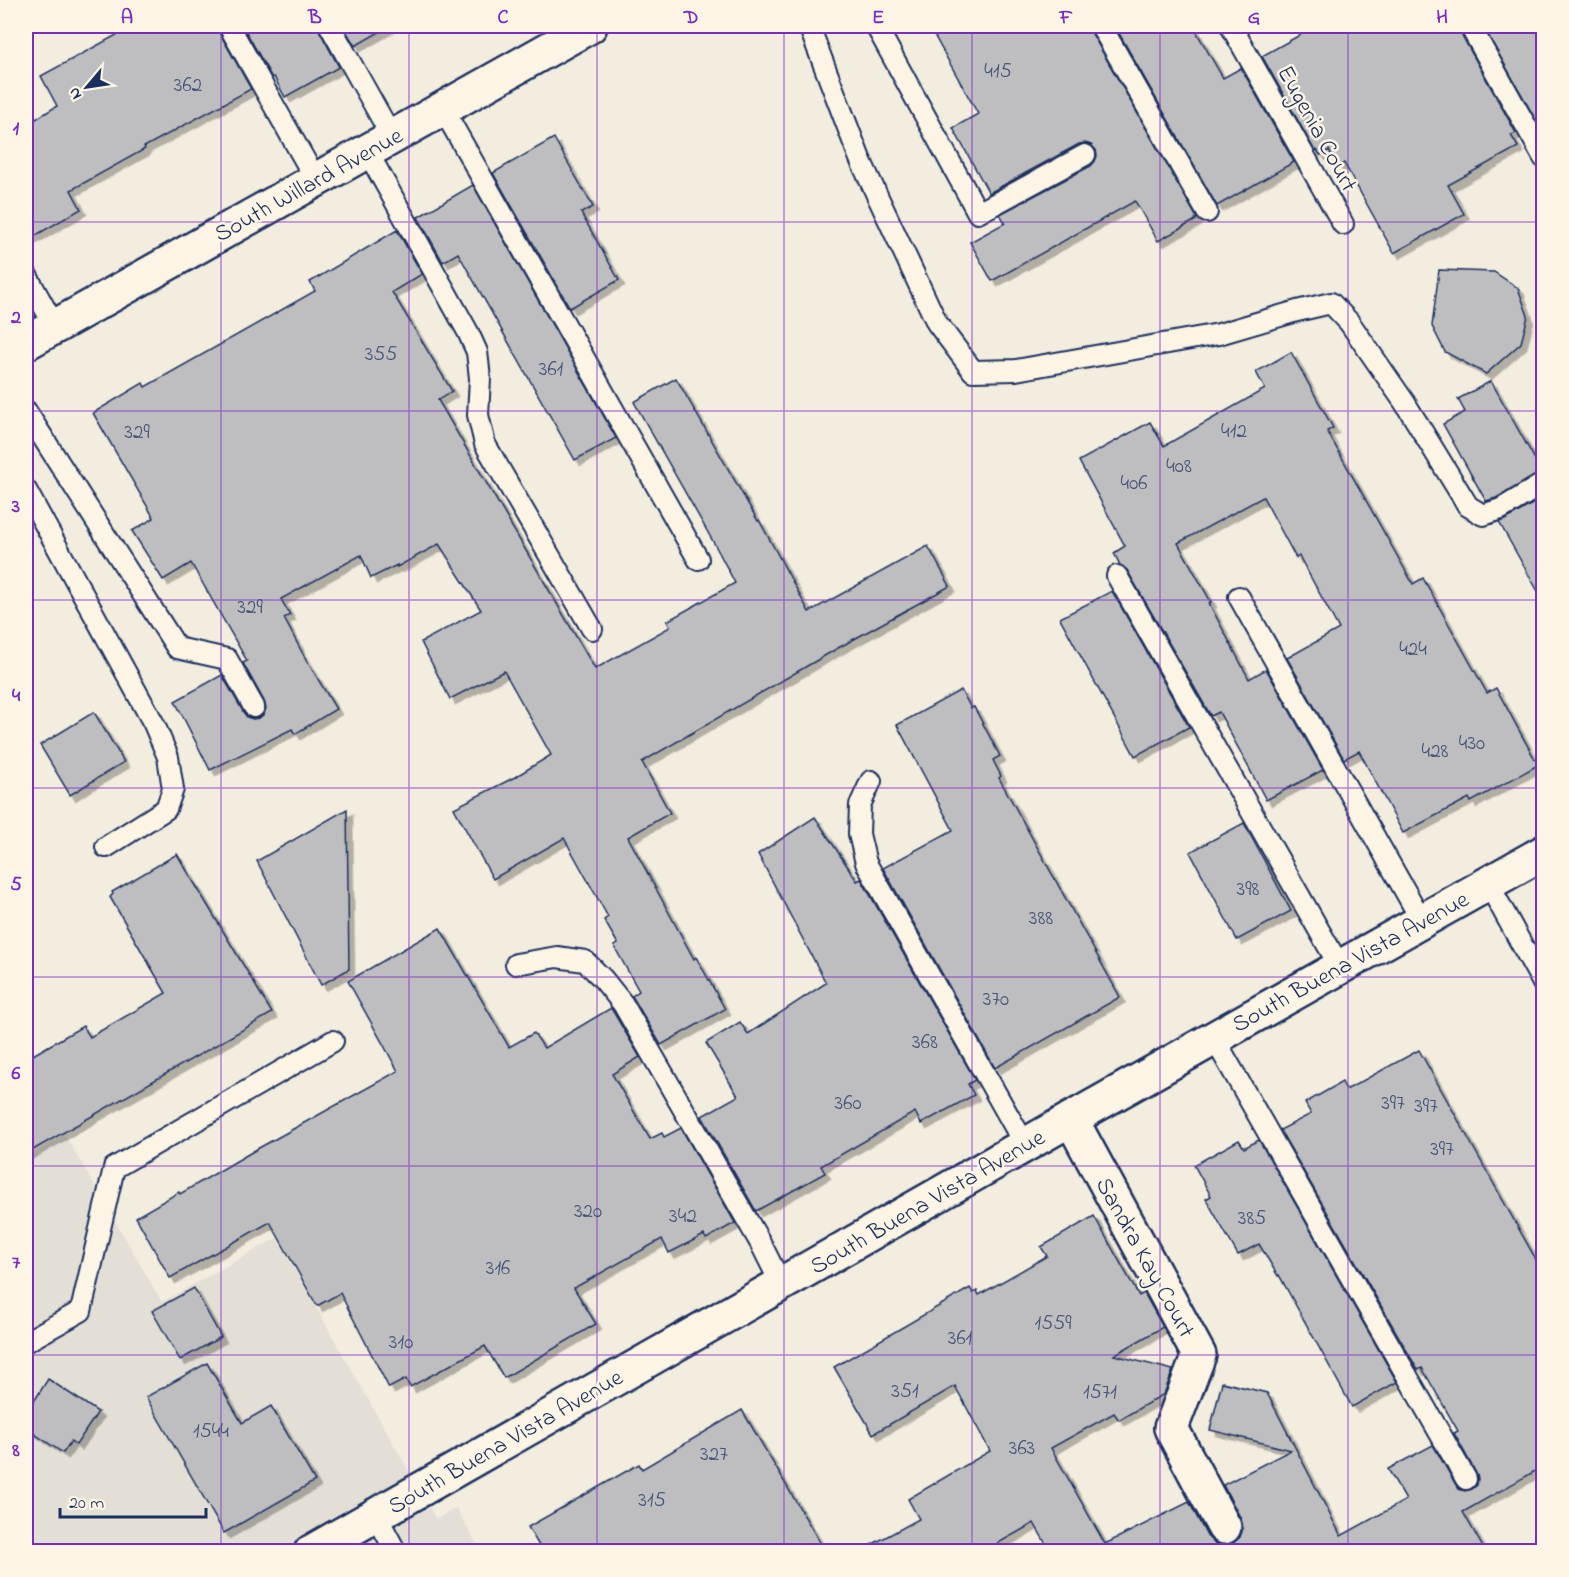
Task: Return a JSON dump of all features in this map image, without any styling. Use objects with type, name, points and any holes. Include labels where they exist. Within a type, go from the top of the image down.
[{"type":"street","name":"South Willard Avenue","points":[[26,343],[590,26]]},
{"type":"street","name":"South Buena Vista Avenue","points":[[311,1551],[1025,1144],[1544,852]]},
{"type":"street","name":"Sandra Kay Court","points":[[1071,1119],[1199,1355],[1171,1428],[1224,1527]]},
{"type":"lane","points":[[229,26],[316,180]]},
{"type":"lane","points":[[330,26],[380,144],[477,352],[480,378],[478,415],[485,444],[592,629]]},
{"type":"lane","points":[[809,26],[860,159],[937,323],[972,371],[1016,370],[1219,334],[1331,303],[1349,322],[1405,403],[1468,506],[1483,515],[1501,509],[1544,483]]},
{"type":"lane","points":[[876,26],[978,213],[1085,155]]},
{"type":"lane","points":[[1101,26],[1208,212]]},
{"type":"lane","name":"Eugenia Court","points":[[1231,26],[1343,225]]},
{"type":"lane","points":[[1470,26],[1544,158]]},
{"type":"lane","points":[[443,109],[698,559]]},
{"type":"lane","points":[[26,274],[55,327]]},
{"type":"lane","points":[[26,411],[177,648],[227,659],[254,707]]},
{"type":"lane","points":[[26,490],[154,724],[168,757],[173,789],[166,809],[106,847]]},
{"type":"lane","points":[[1117,576],[1340,967]]},
{"type":"lane","points":[[1239,597],[1422,921]]},
{"type":"lane","points":[[871,781],[860,805],[859,834],[866,863],[1025,1144]]},
{"type":"lane","points":[[1488,883],[1544,985]]},
{"type":"lane","points":[[516,964],[557,957],[585,961],[603,979],[623,1004],[761,1244],[781,1284]]},
{"type":"lane","points":[[1214,1038],[1466,1479]]},
{"type":"lane","points":[[26,1339],[81,1311],[114,1168],[333,1041]]},
{"type":"lane","points":[[375,1515],[396,1551]]},
{"type":"shaded area","points":[[65,1135],[162,1302],[277,1238],[436,1519],[456,1508],[481,1551],[26,1551],[26,1159]]},
{"type":"building","points":[[133,26],[217,26],[251,89],[71,190],[81,209],[26,241],[26,125],[57,106],[41,76]]},
{"type":"building","points":[[243,26],[318,26],[339,67],[285,97]]},
{"type":"building","points":[[343,26],[390,26],[355,46]]},
{"type":"building","points":[[929,26],[1089,26],[1197,218],[1196,220],[1158,241],[1135,201],[992,281],[970,242],[1005,223],[1000,214],[1091,166],[1097,156],[1096,150],[1091,145],[1079,144],[989,193],[953,128],[978,114]]},
{"type":"building","points":[[1115,26],[1193,26],[1223,78],[1241,68],[1294,162],[1217,206]]},
{"type":"building","points":[[1316,26],[1458,26],[1516,133],[1511,135],[1518,147],[1448,185],[1464,214],[1394,253],[1344,163],[1338,167],[1329,150],[1320,155],[1317,150],[1315,151],[1262,56]]},
{"type":"building","points":[[1483,26],[1544,26],[1544,119],[1537,122]]},
{"type":"building","points":[[554,138],[593,207],[581,213],[619,280],[570,308],[493,173]]},
{"type":"building","points":[[473,185],[616,438],[575,460],[458,253],[443,262],[418,217]]},
{"type":"building","points":[[397,230],[422,274],[392,292],[452,391],[438,400],[595,669],[670,627],[667,621],[735,583],[634,402],[676,378],[759,520],[809,612],[928,546],[950,586],[642,762],[670,813],[628,837],[694,959],[696,957],[725,1009],[661,1045],[632,996],[639,991],[614,946],[618,944],[604,920],[608,917],[564,838],[493,879],[454,808],[515,777],[551,755],[504,671],[450,699],[421,642],[481,610],[439,544],[371,578],[361,555],[281,599],[290,615],[284,618],[336,709],[295,734],[292,729],[210,770],[175,701],[222,675],[247,717],[259,718],[264,714],[266,708],[243,663],[247,661],[191,563],[163,580],[132,531],[154,518],[93,413],[143,383],[145,387],[315,291],[310,282]]},
{"type":"building","points":[[1439,270],[1494,272],[1518,288],[1528,316],[1521,343],[1486,374],[1445,352],[1432,326]]},
{"type":"building","points":[[1291,352],[1333,428],[1327,431],[1413,584],[1423,578],[1487,693],[1496,688],[1538,765],[1471,802],[1469,798],[1403,833],[1359,751],[1344,759],[1287,658],[1339,629],[1299,556],[1296,558],[1263,497],[1178,543],[1211,602],[1209,603],[1249,679],[1266,669],[1323,770],[1266,800],[1219,712],[1211,716],[1127,570],[1120,565],[1114,553],[1125,546],[1079,461],[1150,422],[1164,446],[1265,389],[1256,372]]},
{"type":"building","points":[[1491,381],[1542,472],[1496,498],[1486,501],[1443,424],[1465,412],[1458,399]]},
{"type":"building","points":[[1544,497],[1544,602],[1499,522]]},
{"type":"building","points":[[1112,591],[1189,727],[1135,756],[1060,618]]},
{"type":"building","points":[[961,690],[971,708],[974,707],[1000,756],[993,760],[1001,776],[999,778],[1120,997],[995,1068],[883,868],[953,830],[897,725]]},
{"type":"building","points":[[94,712],[124,762],[70,795],[40,745]]},
{"type":"building","points":[[347,809],[349,969],[321,985],[257,861]]},
{"type":"building","points":[[815,817],[857,881],[861,879],[975,1080],[968,1084],[974,1095],[921,1124],[915,1112],[821,1166],[825,1173],[756,1211],[702,1116],[738,1096],[706,1043],[740,1022],[748,1034],[826,983],[758,854]]},
{"type":"building","points":[[1244,823],[1291,911],[1237,940],[1190,852]]},
{"type":"building","points":[[177,854],[272,1013],[26,1154],[26,1059],[83,1026],[90,1037],[166,993],[110,897],[112,892]]},
{"type":"building","points":[[440,928],[509,1047],[534,1033],[544,1048],[611,1008],[640,1057],[612,1074],[650,1139],[662,1133],[664,1137],[681,1128],[735,1223],[706,1239],[704,1235],[669,1253],[662,1239],[574,1288],[596,1324],[504,1378],[485,1346],[410,1387],[406,1379],[389,1388],[340,1293],[317,1306],[270,1222],[170,1278],[136,1217],[398,1071],[348,981]]},
{"type":"building","points":[[1419,1050],[1544,1274],[1544,1466],[1463,1512],[1485,1551],[1050,1551],[1034,1523],[984,1551],[860,1551],[919,1519],[908,1499],[990,1451],[955,1386],[873,1434],[834,1367],[970,1288],[973,1293],[977,1291],[979,1295],[1047,1256],[1041,1247],[1094,1216],[1139,1296],[1144,1293],[1163,1327],[1114,1355],[1173,1370],[1164,1394],[1119,1420],[1114,1413],[1051,1448],[1105,1544],[1189,1502],[1207,1536],[1214,1543],[1224,1546],[1232,1544],[1240,1537],[1243,1528],[1241,1519],[1223,1485],[1291,1450],[1210,1430],[1222,1382],[1267,1393],[1341,1536],[1406,1500],[1388,1469],[1433,1445],[1459,1489],[1465,1491],[1477,1485],[1476,1473],[1454,1433],[1458,1431],[1422,1368],[1418,1370],[1280,1130],[1311,1114],[1305,1103],[1342,1082],[1346,1090]]},
{"type":"building","points":[[1239,1140],[1244,1148],[1259,1140],[1397,1382],[1352,1407],[1279,1275],[1259,1244],[1238,1255],[1206,1199],[1211,1196],[1194,1165]]},
{"type":"building","points":[[194,1288],[221,1337],[180,1360],[152,1311]]},
{"type":"building","points":[[207,1363],[242,1423],[271,1406],[315,1481],[224,1533],[146,1397]]},
{"type":"building","points":[[48,1379],[98,1412],[76,1445],[71,1441],[63,1453],[26,1428],[26,1414]]},
{"type":"building","points":[[742,1410],[825,1551],[542,1551],[528,1527],[639,1464],[642,1469]]}]
